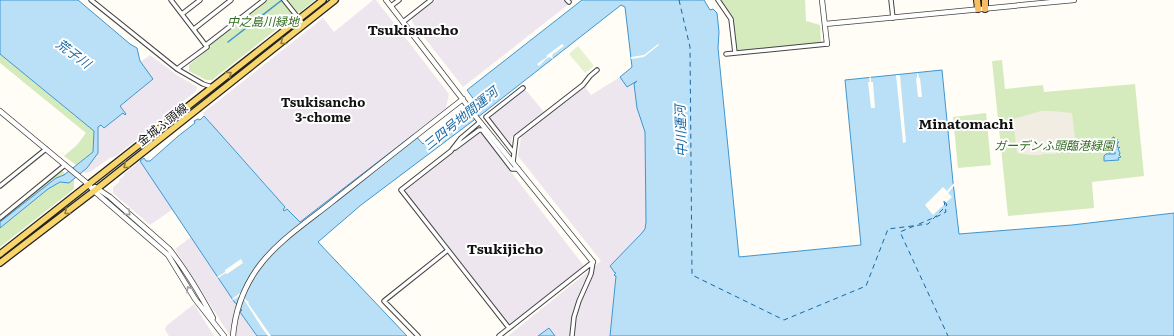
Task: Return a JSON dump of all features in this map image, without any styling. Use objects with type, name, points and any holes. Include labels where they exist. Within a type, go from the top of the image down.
[{"type":"highway","points":[[977,0],[978,9]]},
{"type":"highway","points":[[984,0],[985,9]]},
{"type":"main road","name":"金城ふ頭線","points":[[0,254],[323,0]]},
{"type":"main road","name":"金城ふ頭線","points":[[0,263],[96,190],[335,0]]},
{"type":"street","points":[[91,0],[178,69],[203,84],[212,87]]},
{"type":"street","points":[[171,0],[206,45]]},
{"type":"street","points":[[182,14],[200,0]]},
{"type":"street","points":[[194,29],[231,0]]},
{"type":"street","points":[[178,69],[264,0]]},
{"type":"street","points":[[284,0],[304,25]]},
{"type":"street","points":[[386,0],[480,122],[593,262],[591,274],[579,301],[574,317],[572,336]]},
{"type":"street","points":[[391,6],[399,0]]},
{"type":"street","points":[[403,22],[431,0]]},
{"type":"street","points":[[718,0],[731,19],[735,53]]},
{"type":"street","points":[[726,54],[827,44],[822,0]]},
{"type":"street","points":[[891,0],[893,18]]},
{"type":"street","points":[[825,24],[1074,0]]},
{"type":"street","points":[[512,162],[516,137],[583,85],[597,70]]},
{"type":"street","points":[[514,153],[486,117],[523,88]]},
{"type":"street","points":[[233,336],[238,308],[244,290],[269,254],[462,99]]},
{"type":"street","points":[[0,111],[88,184],[110,197],[169,249],[176,257],[201,296],[223,334]]},
{"type":"street","points":[[451,151],[461,138],[480,122]]},
{"type":"street","points":[[509,328],[401,190],[479,130],[482,130],[512,169],[518,169]]},
{"type":"street","points":[[0,186],[46,149]]},
{"type":"street","points":[[0,218],[66,165]]},
{"type":"street","points":[[418,336],[384,301],[448,250]]},
{"type":"street","points":[[499,336],[593,262]]},
{"type":"shaded area","points":[[373,0],[376,0],[449,94],[446,108],[300,222],[287,209],[284,211],[282,209],[285,207],[204,116],[203,113],[323,18],[334,32]]},
{"type":"shaded area","points":[[436,0],[574,0],[463,87],[412,22],[412,18]]},
{"type":"shaded area","points":[[150,55],[177,75],[197,87],[196,91],[116,156],[110,158],[90,172],[85,173],[83,170],[87,168],[98,141],[98,127],[123,113],[125,115],[126,114],[120,106],[153,79],[140,62]]},
{"type":"shaded area","points":[[620,77],[627,87],[637,80],[637,108],[645,132],[646,222],[644,231],[616,272],[610,336],[555,336],[549,328],[538,336],[508,336],[601,261],[518,156],[521,137],[585,87],[591,95]]},
{"type":"shaded area","points":[[525,89],[544,112],[512,137],[510,146],[488,117]]},
{"type":"shaded area","points":[[1041,111],[1072,113],[1076,147],[1053,154],[1030,155],[1017,153],[1013,119]]},
{"type":"shaded area","points":[[480,132],[584,266],[510,325],[405,191]]},
{"type":"shaded area","points":[[140,161],[173,209],[150,225],[113,193],[113,187],[119,182],[124,174]]},
{"type":"shaded area","points":[[191,237],[235,303],[242,310],[240,312],[256,336],[230,336],[175,249]]},
{"type":"shaded area","points":[[194,304],[214,336],[169,336],[165,330],[166,326]]},
{"type":"green space","name":"中之島川緑地","points":[[265,0],[315,0],[212,80],[206,80],[189,71],[189,65],[210,48],[211,43]]},
{"type":"green space","points":[[720,0],[805,0],[806,21],[820,25],[821,43],[737,51],[733,20]]},
{"type":"green space","points":[[578,46],[594,66],[585,73],[569,54]]},
{"type":"green space","points":[[0,54],[94,131],[93,152],[76,165],[64,156],[77,145],[86,133],[0,63]]},
{"type":"green space","name":"ガーデンふ頭臨港緑園","points":[[1002,60],[1005,89],[1043,85],[1044,92],[1135,84],[1144,176],[1092,182],[1094,208],[1008,216],[992,61]]},
{"type":"green space","points":[[986,113],[991,165],[958,168],[953,117]]},
{"type":"green space","points":[[62,171],[74,180],[74,189],[0,247],[0,221]]},
{"type":"water","name":"荒子川","points":[[0,0],[78,0],[130,44],[137,48],[140,61],[153,79],[120,106],[126,114],[125,115],[123,113],[104,128],[101,125],[98,127],[98,153],[87,168],[69,183],[60,182],[48,189],[0,228],[0,222],[56,178],[64,175],[93,152],[94,131],[0,54]]},
{"type":"water","points":[[582,0],[704,0],[710,10],[713,9],[717,13],[719,32],[718,48],[739,257],[861,245],[845,80],[942,70],[959,234],[1072,225],[1174,213],[1174,336],[610,336],[616,276],[614,275],[616,273],[610,266],[641,234],[645,229],[646,222],[645,132],[637,108],[634,84],[637,81],[627,87],[620,77],[632,67],[625,7],[621,5],[482,114],[361,205],[318,242],[407,336],[257,336],[240,312],[242,310],[236,305],[237,304],[140,161],[144,158],[146,161],[150,161],[195,123],[194,121],[198,119],[200,120],[204,116],[285,207],[283,210],[284,211],[287,209],[300,222],[414,134],[423,144],[475,101],[467,90]]},
{"type":"water","points":[[1113,137],[1115,139],[1115,143],[1117,139],[1117,142],[1119,142],[1117,144],[1118,148],[1120,147],[1118,149],[1121,157],[1118,158],[1119,160],[1104,161],[1104,156],[1106,154],[1115,154],[1115,152],[1109,153],[1111,151],[1109,149],[1113,150],[1114,148],[1108,143],[1110,143],[1110,141],[1114,146],[1111,139]]},
{"type":"water","points":[[549,328],[555,336],[538,336]]},
{"type":"pier","points":[[562,44],[564,46],[553,54],[552,59],[550,57],[547,58],[539,66],[537,64],[547,57],[546,56]]},
{"type":"pier","points":[[658,44],[659,45],[644,57],[631,59],[631,57],[644,55]]},
{"type":"pier","points":[[917,73],[920,78],[922,97],[918,97],[916,78]]},
{"type":"pier","points":[[896,75],[900,75],[906,142],[903,143]]},
{"type":"pier","points":[[871,77],[871,82],[873,82],[875,108],[871,108],[868,82],[870,82],[869,78]]},
{"type":"pier","points":[[954,183],[954,186],[948,193],[952,197],[933,215],[925,205],[943,187],[947,191]]},
{"type":"pier","points":[[241,259],[243,263],[227,274],[226,273],[218,278],[217,277],[225,272],[225,270]]},
{"type":"pier","points":[[240,293],[248,301],[271,336],[268,336],[262,328],[241,295],[233,300],[232,299]]},
{"type":"waterway","points":[[228,42],[282,0]]},
{"type":"ferry route","points":[[679,0],[690,47],[692,275],[784,320],[866,286],[888,229],[928,224],[947,205],[944,200]]},
{"type":"ferry route","points":[[936,217],[946,212],[944,201]]},
{"type":"ferry route","points":[[919,224],[933,218]]},
{"type":"ferry route","points":[[914,226],[900,232],[948,336]]},
{"type":"district","name":"Tsukisancho","points":[[413,29]]},
{"type":"district","name":"Tsukisancho 3-chome","points":[[323,108]]},
{"type":"district","name":"Minatomachi","points":[[966,123]]},
{"type":"district","name":"Tsukijicho","points":[[505,248]]},
{"type":"water label","name":"三四号地間運河","points":[[460,118]]},
{"type":"water label","name":"中川運河","points":[[680,131]]}]
